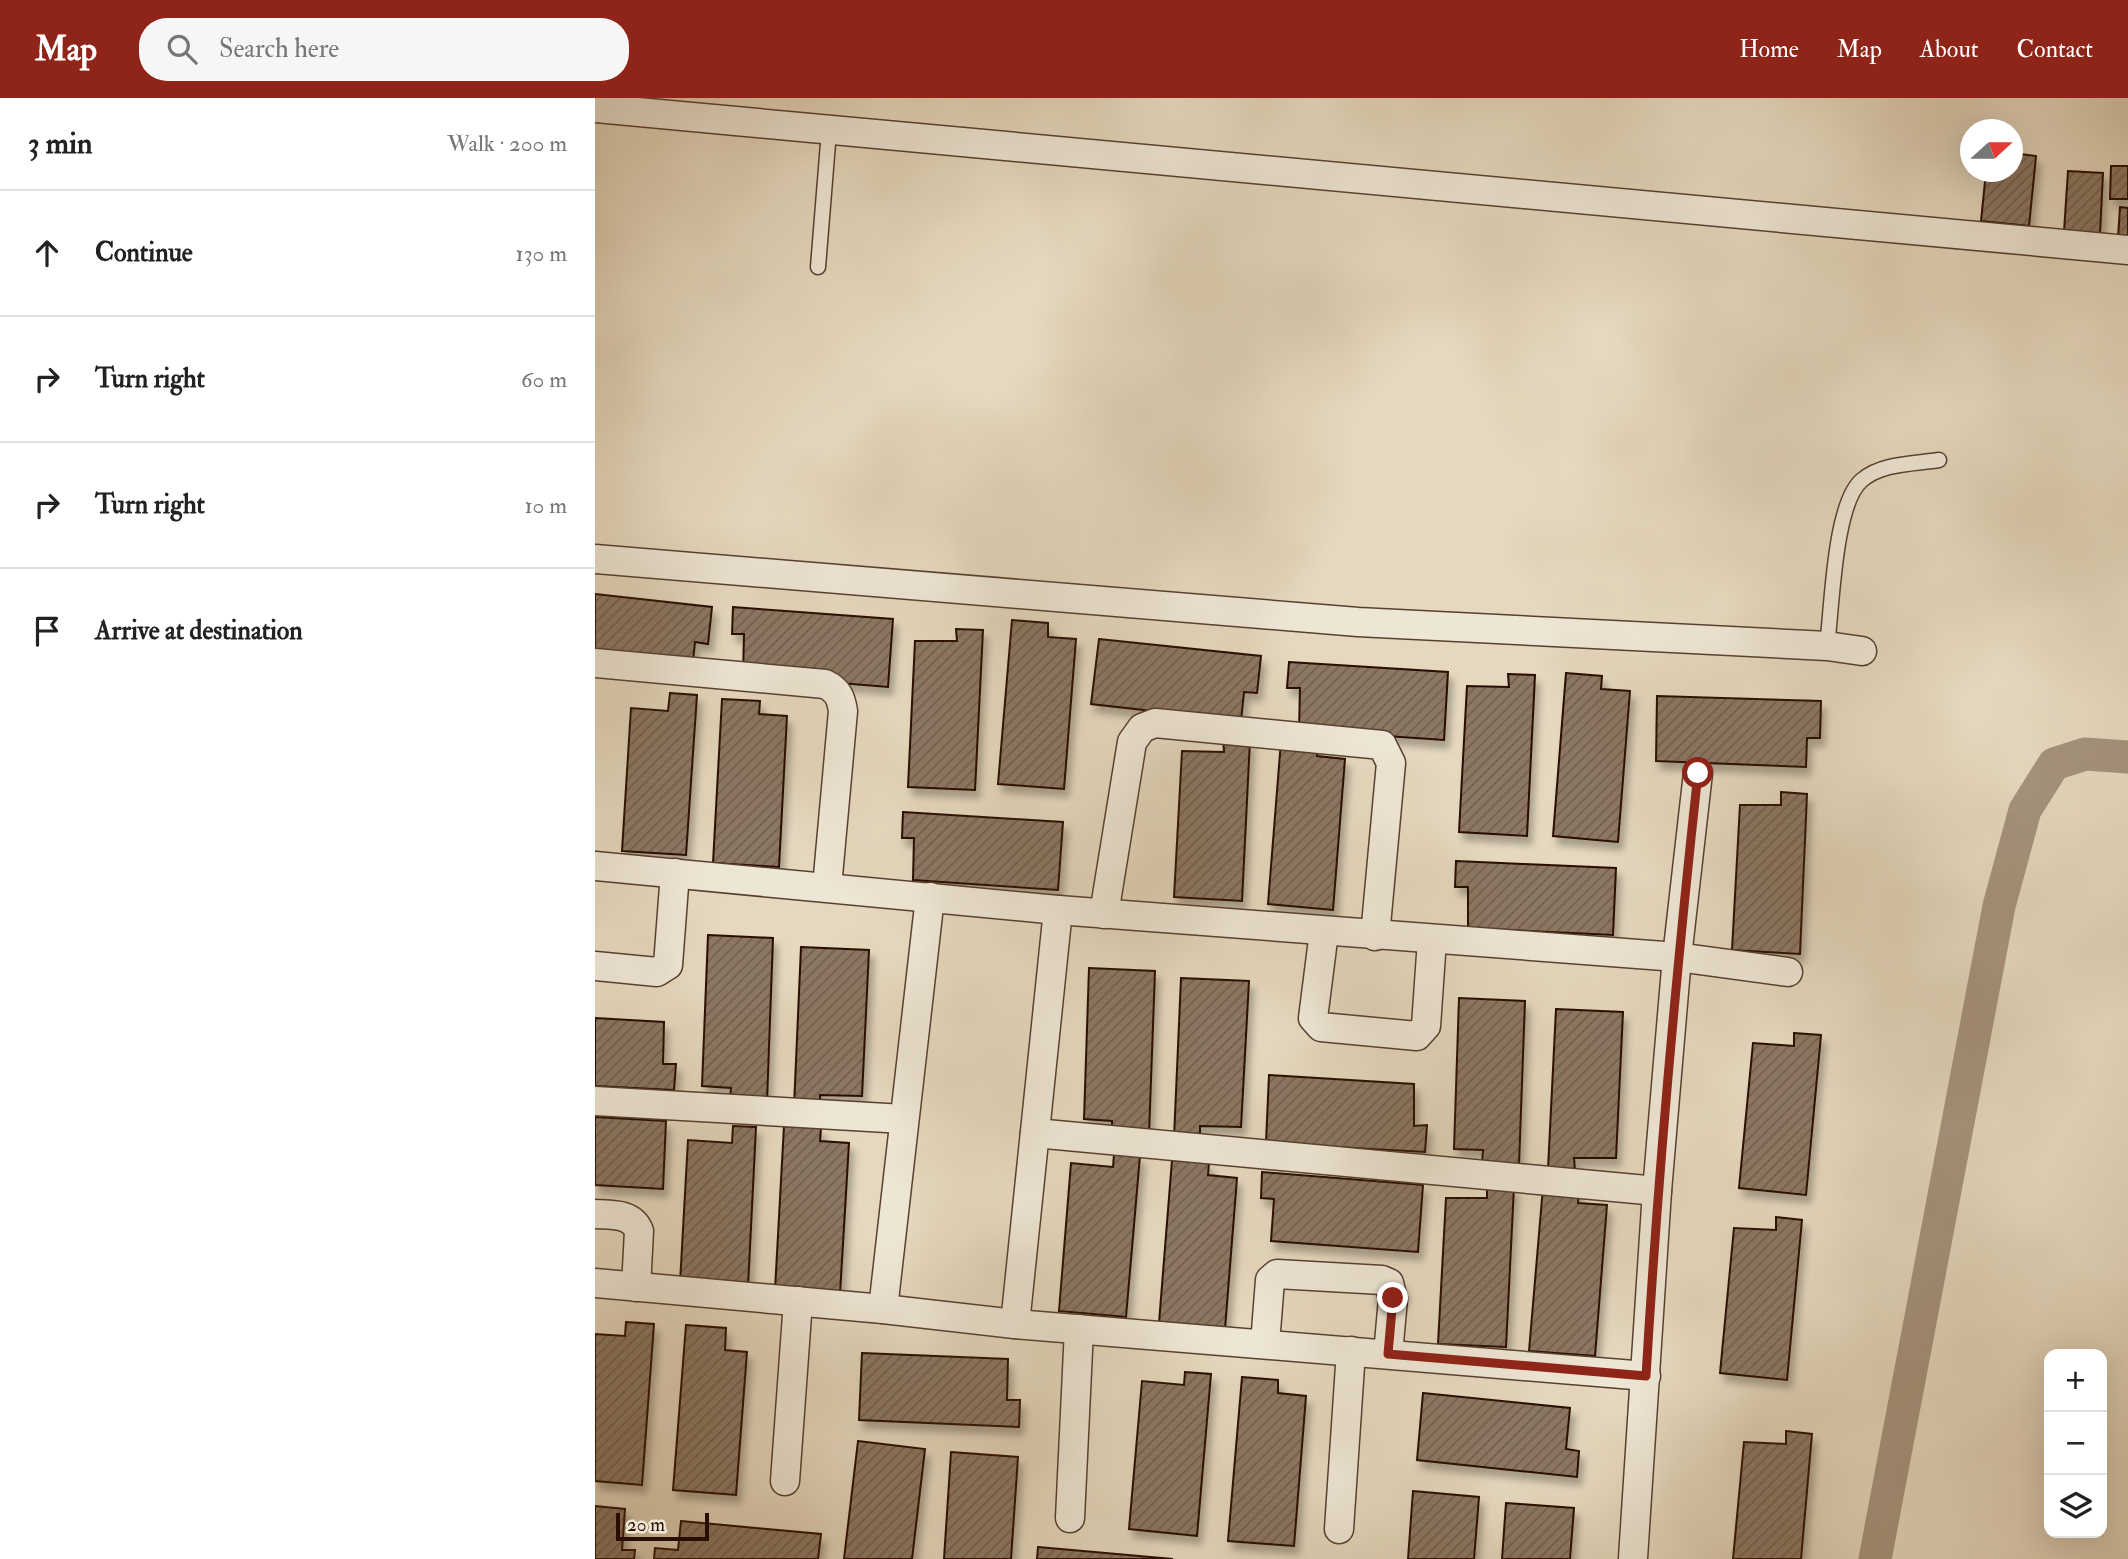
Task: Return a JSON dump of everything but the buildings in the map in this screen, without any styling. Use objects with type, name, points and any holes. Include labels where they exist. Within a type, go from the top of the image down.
[{"type":"street","points":[[595,108],[2128,250]]},
{"type":"street","points":[[595,559],[1358,622],[1829,635],[1862,652]]},
{"type":"street","points":[[595,663],[825,684],[833,688],[838,694],[843,711],[827,887]]},
{"type":"street","points":[[1104,914],[1132,742],[1142,728],[1155,723],[1382,745],[1391,763],[1375,936]]},
{"type":"street","points":[[1633,1558],[1657,1191],[1677,957],[1698,773]]},
{"type":"street","points":[[595,866],[1058,911],[1677,957],[1788,972]]},
{"type":"street","points":[[595,965],[657,972],[668,965],[675,873]]},
{"type":"street","points":[[883,1309],[930,897]]},
{"type":"street","points":[[1015,1324],[1058,911]]},
{"type":"street","points":[[1324,932],[1313,1018],[1317,1024],[1321,1027],[1417,1035],[1426,1026],[1432,940]]},
{"type":"street","points":[[595,1101],[904,1119]]},
{"type":"street","points":[[1035,1133],[1657,1191]]},
{"type":"street","points":[[595,1214],[631,1218],[636,1224],[639,1231],[636,1287]]},
{"type":"street","points":[[1265,1344],[1270,1280],[1277,1275],[1382,1280],[1389,1283],[1393,1298],[1388,1354]]},
{"type":"street","points":[[595,1283],[883,1309],[1015,1324],[1646,1376]]},
{"type":"street","points":[[785,1481],[798,1301]]},
{"type":"street","points":[[1070,1518],[1079,1329]]},
{"type":"street","points":[[1339,1529],[1351,1351]]},
{"type":"lane","points":[[818,267],[829,131]]},
{"type":"lane","points":[[1829,635],[1839,541],[1853,489],[1861,481],[1884,468],[1939,460]]},
{"type":"waterway","points":[[1875,1559],[1999,906],[2025,810],[2054,764],[2085,754],[2128,757]]},
{"type":"route","points":[[1393,1298],[1388,1354],[1646,1376],[1657,1191],[1677,957],[1698,773]]}]
